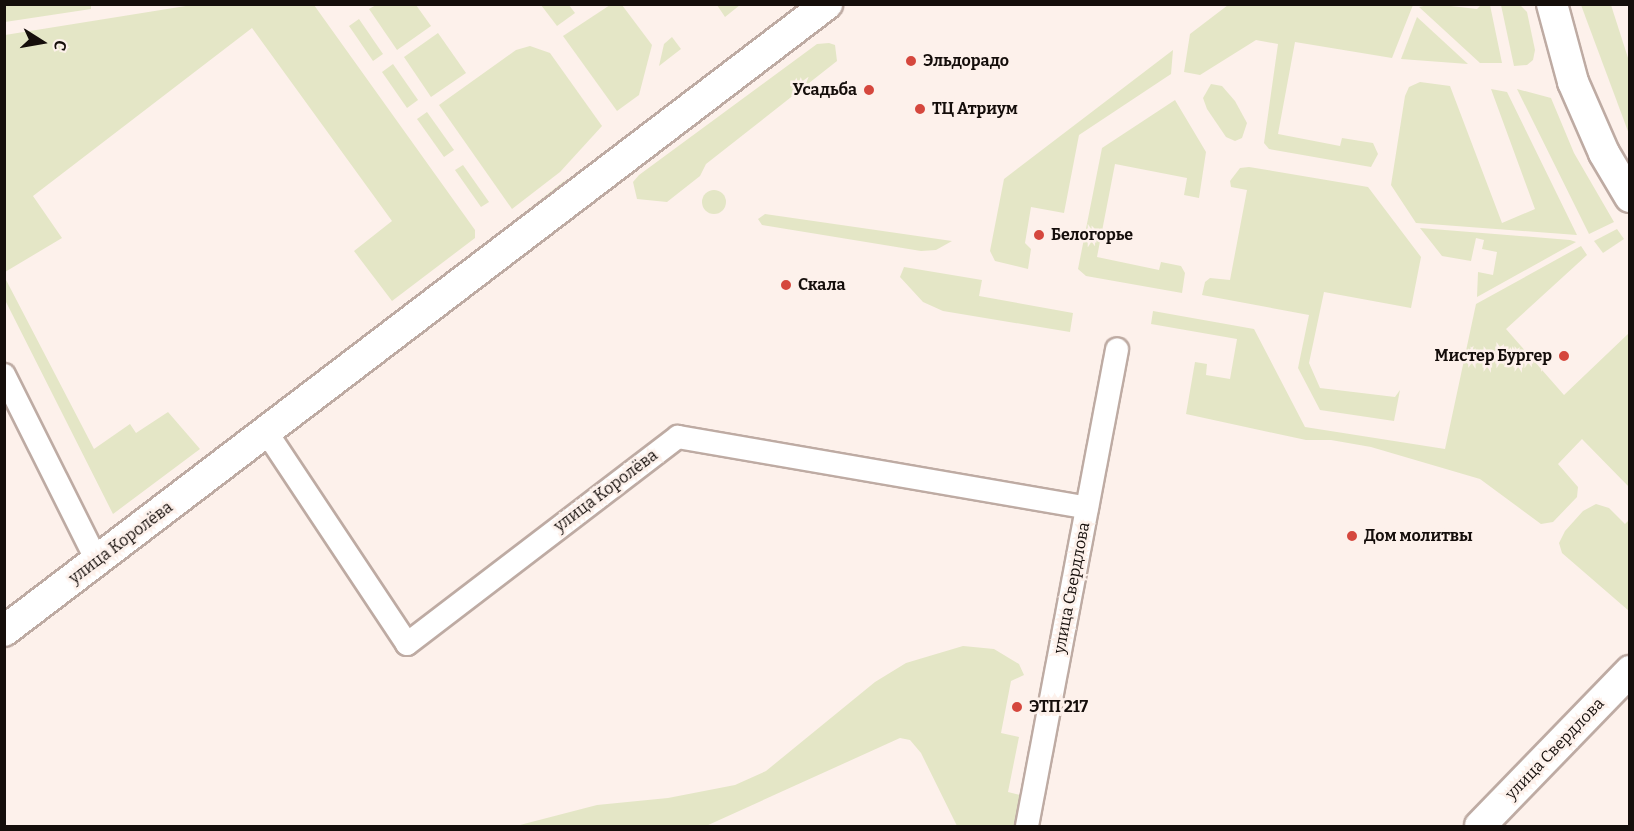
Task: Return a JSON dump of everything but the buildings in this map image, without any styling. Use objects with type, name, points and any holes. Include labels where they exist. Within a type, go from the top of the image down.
[{"type":"main road","name":"улица Королёва","points":[[4,632],[827,4]]},
{"type":"main road","points":[[1552,4],[1574,82],[1604,153],[1629,196]]},
{"type":"main road","name":"улица Свердлова","points":[[1480,826],[1629,671]]},
{"type":"street","name":"улица Свердлова","points":[[1027,826],[1117,349]]},
{"type":"street","points":[[4,375],[97,561]]},
{"type":"street","name":"улица Королёва","points":[[267,433],[407,644],[678,437],[1087,508]]},
{"type":"green space","points":[[5,4],[91,4],[91,9],[5,22]]},
{"type":"green space","points":[[1433,4],[1477,9],[1481,5],[1490,5],[1502,63],[1480,63],[1419,7]]},
{"type":"green space","points":[[192,5],[314,5],[475,230],[475,238],[392,301],[354,251],[392,221],[252,28],[33,196],[62,238],[5,272],[5,35]]},
{"type":"green space","points":[[376,5],[416,5],[431,26],[397,50],[369,9]]},
{"type":"green space","points":[[541,5],[569,5],[575,13],[557,26]]},
{"type":"green space","points":[[610,5],[622,5],[652,45],[639,95],[617,111],[563,36]]},
{"type":"green space","points":[[717,5],[740,5],[725,17]]},
{"type":"green space","points":[[1228,5],[1413,5],[1392,58],[1295,42],[1278,134],[1340,146],[1342,138],[1373,143],[1378,154],[1371,167],[1269,149],[1264,143],[1278,44],[1256,40],[1200,75],[1184,72],[1190,34]]},
{"type":"green space","points":[[1501,5],[1520,5],[1527,12],[1535,50],[1533,60],[1527,65],[1514,66]]},
{"type":"green space","points":[[1581,5],[1611,5],[1629,61],[1629,134]]},
{"type":"green space","points":[[1417,17],[1468,64],[1401,59]]},
{"type":"green space","points":[[359,19],[383,54],[373,61],[349,26]]},
{"type":"green space","points":[[438,33],[466,73],[431,97],[404,57]]},
{"type":"green space","points":[[672,37],[681,49],[659,66],[664,44]]},
{"type":"green space","points":[[817,44],[835,45],[837,61],[706,164],[700,176],[667,202],[637,199],[633,182],[639,175]]},
{"type":"green space","points":[[530,46],[550,53],[602,126],[560,172],[512,209],[439,105],[516,50]]},
{"type":"green space","points":[[1173,50],[1171,74],[1079,135],[1064,213],[1031,207],[1025,243],[1031,249],[1028,269],[995,261],[990,251],[1004,179]]},
{"type":"green space","points":[[393,64],[418,100],[407,108],[382,72]]},
{"type":"green space","points":[[1420,82],[1450,86],[1502,223],[1535,209],[1491,89],[1507,92],[1577,235],[1416,223],[1391,185],[1405,96],[1409,87]]},
{"type":"green space","points":[[1211,84],[1222,86],[1235,101],[1247,123],[1242,138],[1235,141],[1226,137],[1207,109],[1203,98]]},
{"type":"green space","points":[[1517,89],[1551,98],[1574,153],[1614,222],[1589,234]]},
{"type":"green space","points":[[1175,100],[1206,152],[1199,198],[1184,195],[1187,178],[1115,164],[1097,257],[1159,270],[1161,262],[1181,266],[1185,273],[1182,293],[1086,276],[1078,269],[1102,148]]},
{"type":"green space","points":[[427,112],[454,150],[444,157],[417,119]]},
{"type":"green space","points":[[463,165],[489,202],[481,207],[455,170]]},
{"type":"green space","points":[[1249,167],[1368,187],[1421,257],[1411,308],[1324,292],[1309,363],[1320,388],[1395,397],[1400,390],[1394,421],[1320,410],[1298,368],[1309,315],[1202,295],[1205,282],[1210,278],[1230,280],[1247,190],[1231,187],[1230,181],[1240,168]]},
{"type":"green space","points":[[568,178],[512,233],[507,226]]},
{"type":"green space","points":[[709,190],[719,190],[726,197],[726,207],[719,214],[709,214],[702,207],[702,197]]},
{"type":"green space","points":[[765,214],[952,241],[936,250],[921,251],[762,225],[758,219]]},
{"type":"green space","points":[[1420,228],[1576,242],[1477,297],[1478,272],[1493,275],[1497,252],[1482,249],[1484,240],[1476,238],[1471,261],[1442,256]]},
{"type":"green space","points":[[1617,229],[1624,239],[1603,253],[1594,241]]},
{"type":"green space","points":[[1581,246],[1587,255],[1506,329],[1564,395],[1629,333],[1629,487],[1582,439],[1558,464],[1578,487],[1577,497],[1553,522],[1541,524],[1480,479],[1371,447],[1331,440],[1306,440],[1186,414],[1195,362],[1207,364],[1206,375],[1230,379],[1237,339],[1151,324],[1153,311],[1254,329],[1305,427],[1445,449],[1476,304]]},
{"type":"green space","points":[[904,267],[982,280],[979,296],[1073,313],[1070,332],[943,311],[923,302],[900,277]]},
{"type":"green space","points":[[4,276],[94,449],[130,424],[136,433],[168,412],[200,449],[113,514],[5,300]]},
{"type":"green space","points":[[1596,504],[1609,508],[1625,524],[1629,520],[1629,611],[1562,553],[1559,543],[1565,531],[1583,511]]},
{"type":"green space","points":[[963,646],[994,649],[1019,664],[1024,675],[1011,681],[1001,733],[1019,737],[1008,792],[1028,797],[1023,826],[957,826],[921,753],[910,740],[900,738],[706,826],[516,826],[597,805],[668,798],[735,785],[766,771],[875,682],[906,663]]},
{"type":"place","name":"Эльдорадо","points":[[911,61]]},
{"type":"place","name":"Усадьба","points":[[869,90]]},
{"type":"place","name":"ТЦ Атриум","points":[[920,109]]},
{"type":"place","name":"Белогорье","points":[[1039,235]]},
{"type":"place","name":"Скала","points":[[786,285]]},
{"type":"place","name":"Мистер Бургер","points":[[1564,356]]},
{"type":"place","name":"Дом молитвы","points":[[1352,536]]},
{"type":"place","name":"ЭТП 217","points":[[1017,707]]}]
